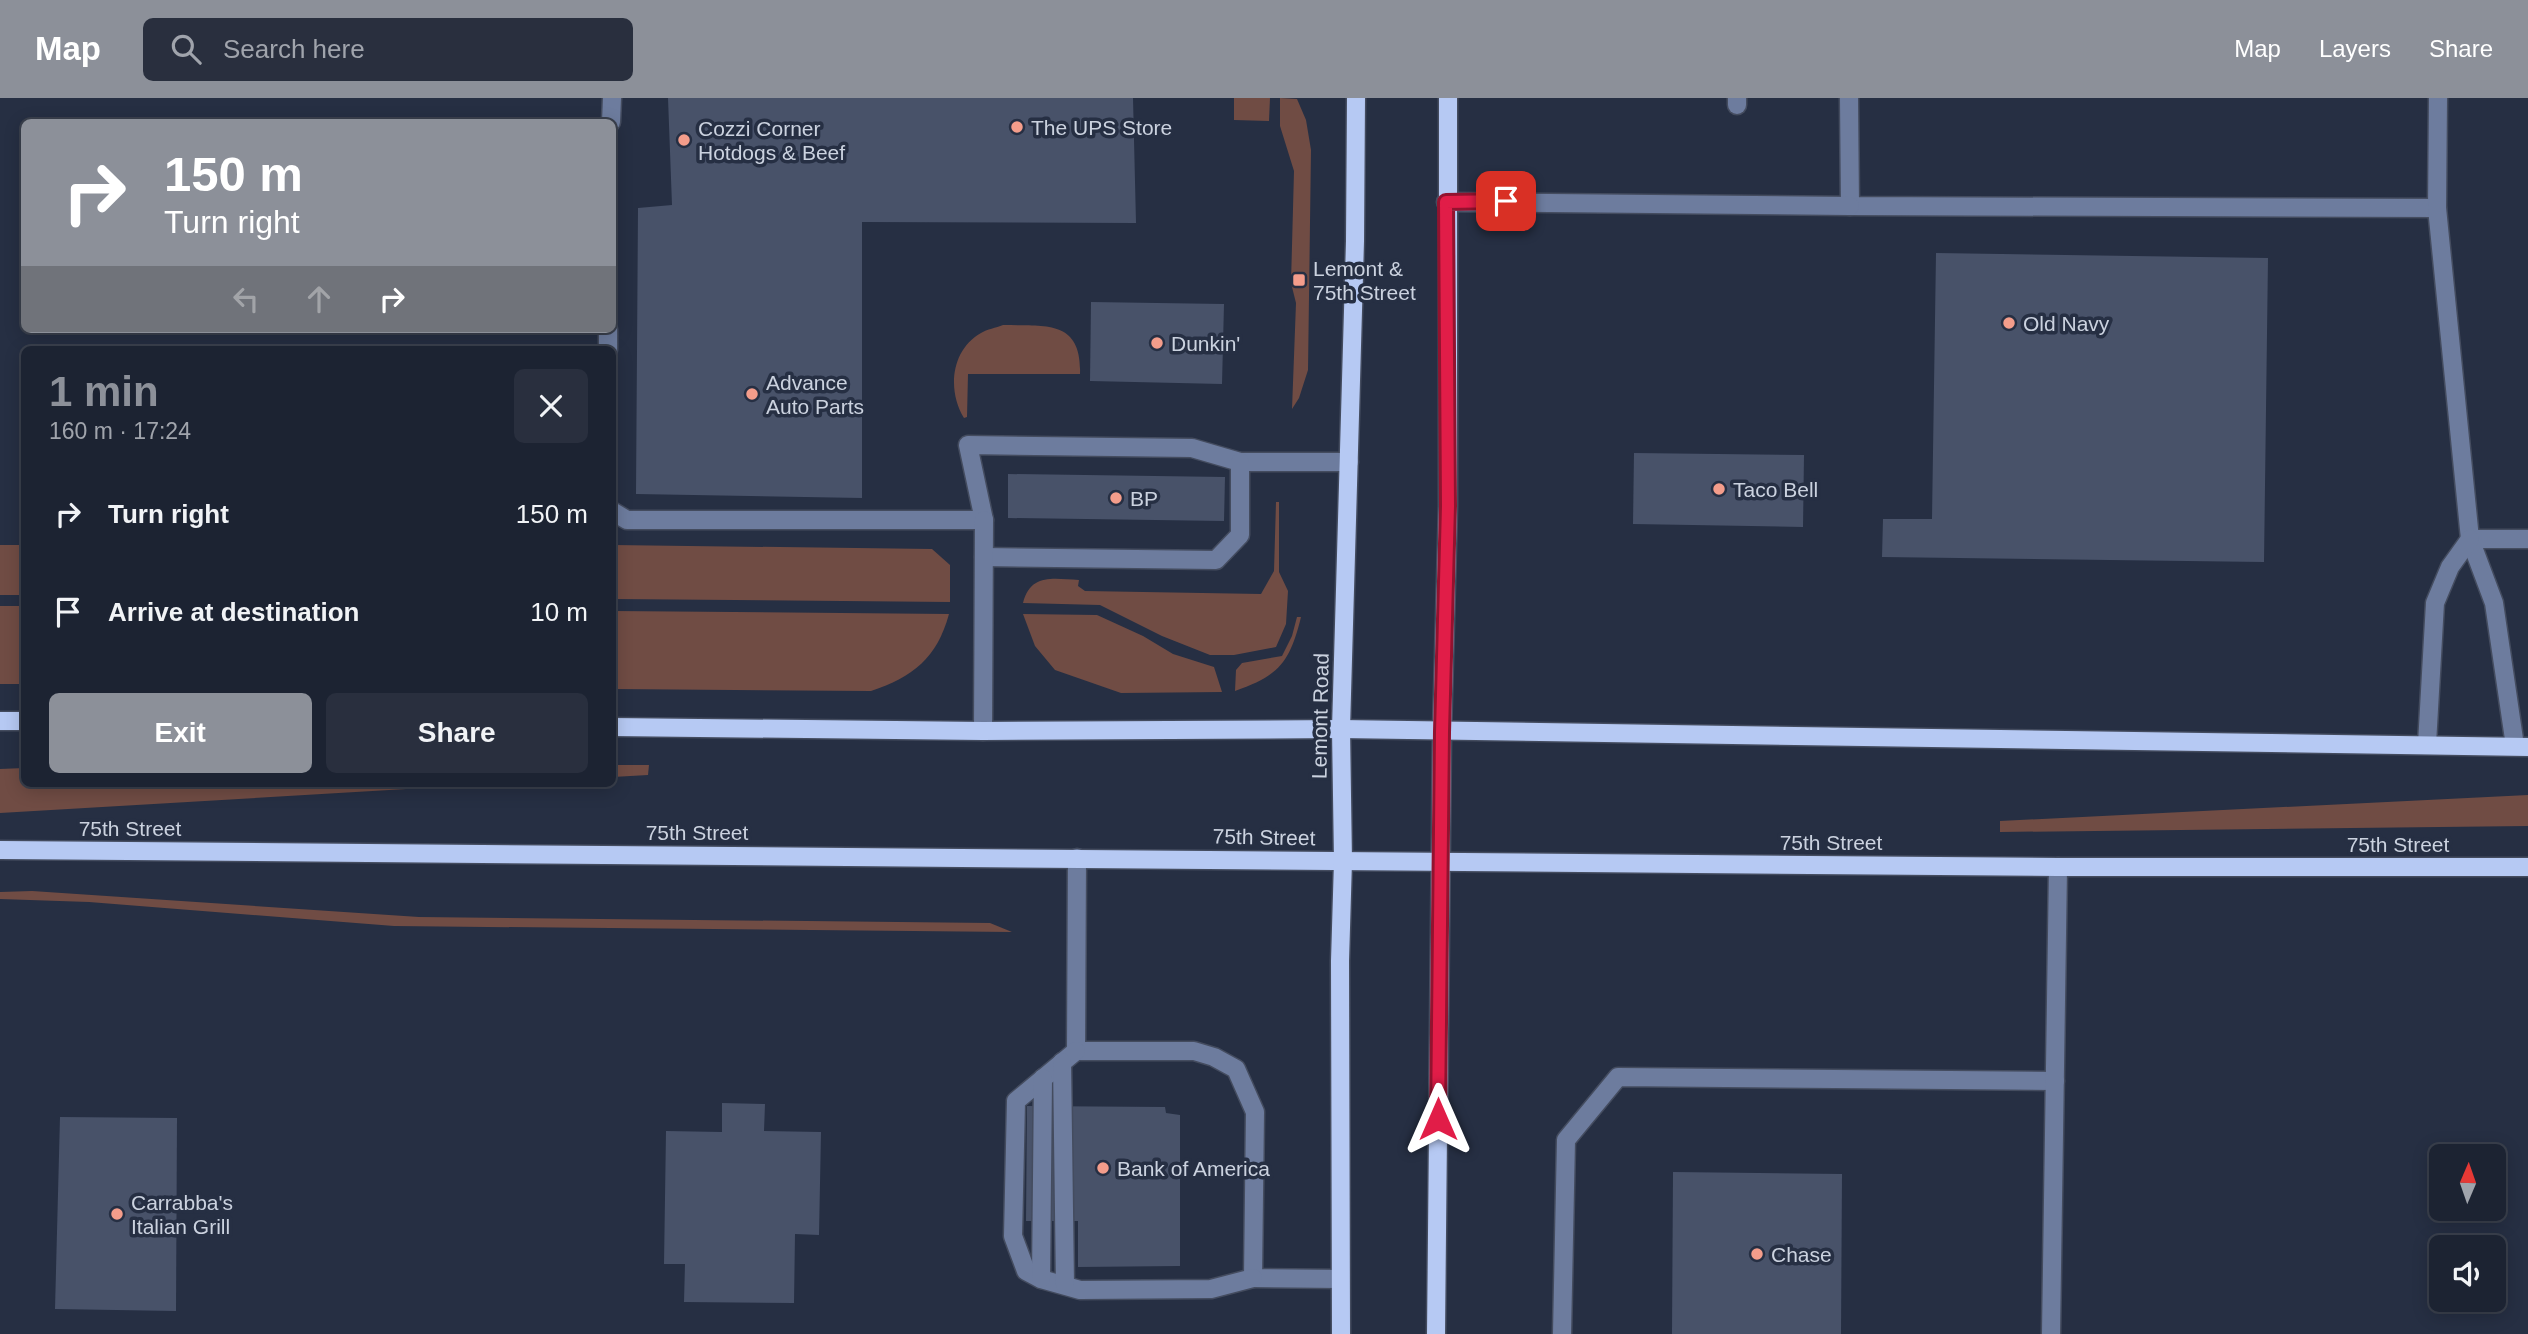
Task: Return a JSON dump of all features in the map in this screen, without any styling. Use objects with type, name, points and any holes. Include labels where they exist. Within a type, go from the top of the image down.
[{"type":"main road","name":"Lemont Road","points":[[1340,1334],[1340,961],[1343,861],[1341,729],[1355,242],[1356,98]]},
{"type":"main road","points":[[1436,1334],[1442,732],[1448,506],[1448,98]]},
{"type":"main road","points":[[0,721],[21,721]]},
{"type":"main road","points":[[616,727],[983,731],[1341,729],[2522,746]]},
{"type":"main road","name":"75th Street","points":[[0,850],[2058,867],[2528,867]]},
{"type":"lane","points":[[611,119],[612,98]]},
{"type":"lane","points":[[1849,98],[1850,206]]},
{"type":"lane","points":[[2438,98],[2437,208],[2470,539],[2494,603],[2522,746]]},
{"type":"lane","points":[[1446,202],[2437,208]]},
{"type":"lane","points":[[983,731],[984,520],[968,445],[1192,448],[1240,462],[1349,462]]},
{"type":"lane","points":[[984,557],[1216,560],[1240,535],[1240,462]]},
{"type":"lane","points":[[616,513],[627,520],[984,520]]},
{"type":"lane","points":[[2470,539],[2528,539]]},
{"type":"lane","points":[[2427,744],[2435,603],[2450,567],[2470,539]]},
{"type":"lane","points":[[1065,1285],[1069,1056],[1077,858]]},
{"type":"lane","points":[[2052,1334],[2058,867]]},
{"type":"lane","points":[[1253,1278],[1255,1112],[1236,1069],[1214,1057],[1194,1051],[1069,1056],[1016,1101],[1013,1236],[1026,1271],[1041,1279],[1080,1290],[1211,1289],[1253,1278],[1340,1279]]},
{"type":"lane","points":[[1562,1334],[1566,1140],[1618,1077],[2055,1081]]},
{"type":"lane","points":[[1041,1279],[1043,1078]]},
{"type":"shaded area","points":[[1234,98],[1270,98],[1269,121],[1234,120]]},
{"type":"shaded area","points":[[1280,98],[1297,99],[1306,120],[1311,150],[1308,370],[1299,398],[1292,409],[1296,303],[1291,283],[1294,171],[1280,126]]},
{"type":"shaded area","points":[[1003,325],[1046,326],[1068,335],[1075,343],[1079,356],[1080,374],[968,374],[967,417],[964,418],[955,395],[958,360],[971,340],[983,332]]},
{"type":"shaded area","points":[[1276,502],[1279,502],[1279,572],[1288,591],[1286,624],[1276,647],[1234,655],[1210,655],[1162,636],[1100,605],[1023,603],[1031,587],[1037,582],[1052,579],[1079,580],[1078,586],[1085,591],[1261,594],[1274,571]]},
{"type":"shaded area","points":[[0,545],[21,545],[21,595],[0,595]]},
{"type":"shaded area","points":[[616,545],[932,549],[950,565],[950,602],[616,599]]},
{"type":"shaded area","points":[[0,606],[21,606],[21,684],[0,684]]},
{"type":"shaded area","points":[[616,611],[949,614],[938,643],[921,664],[899,679],[871,691],[616,689]]},
{"type":"shaded area","points":[[1023,614],[1097,615],[1143,636],[1173,654],[1214,667],[1222,692],[1121,693],[1055,670],[1035,646]]},
{"type":"shaded area","points":[[1297,617],[1301,617],[1297,632],[1287,656],[1280,665],[1262,679],[1235,691],[1236,670],[1242,663],[1282,656],[1292,636]]},
{"type":"shaded area","points":[[616,765],[649,765],[648,775],[616,777]]},
{"type":"shaded area","points":[[21,768],[21,787],[440,787],[0,813],[0,769]]},
{"type":"shaded area","points":[[2528,795],[2528,826],[2000,832],[2000,821]]},
{"type":"shaded area","points":[[32,891],[419,917],[990,923],[1012,932],[394,926],[89,902],[0,899],[0,892]]},
{"type":"building","points":[[668,98],[1133,98],[1136,223],[862,222],[862,498],[636,494],[638,208],[672,205]]},
{"type":"building","points":[[1936,253],[2268,258],[2264,562],[1882,557],[1883,519],[1932,519]]},
{"type":"building","name":"Dunkin'","points":[[1091,302],[1224,304],[1222,384],[1090,381]]},
{"type":"building","name":"Taco Bell","points":[[1634,453],[1804,455],[1803,527],[1633,524]]},
{"type":"building","name":"BP","points":[[1008,474],[1225,477],[1224,521],[1008,518]]},
{"type":"building","points":[[722,1103],[765,1104],[764,1131],[821,1132],[819,1235],[795,1234],[794,1303],[684,1302],[685,1264],[664,1264],[666,1131],[722,1132]]},
{"type":"building","name":"Bank of America","points":[[1027,1106],[1165,1107],[1166,1113],[1180,1115],[1180,1266],[1078,1267],[1078,1221],[1026,1221]]},
{"type":"building","name":"Carrabba's Italian Grill","points":[[60,1117],[177,1118],[176,1311],[55,1309]]},
{"type":"building","name":"Chase","points":[[1673,1172],[1842,1174],[1841,1334],[1672,1334]]},
{"type":"place","name":"The UPS Store","points":[[1017,127]]},
{"type":"place","name":"Cozzi Corner Hotdogs & Beef","points":[[684,140]]},
{"type":"place","name":"Lemont & 75th Street","points":[[1299,280]]},
{"type":"place","name":"Old Navy","points":[[2009,323]]},
{"type":"place","name":"Dunkin'","points":[[1157,343]]},
{"type":"place","name":"Advance Auto Parts","points":[[752,394]]},
{"type":"place","name":"Taco Bell","points":[[1719,489]]},
{"type":"place","name":"BP","points":[[1116,498]]},
{"type":"place","name":"Bank of America","points":[[1103,1168]]},
{"type":"place","name":"Carrabba's Italian Grill","points":[[117,1214]]},
{"type":"place","name":"Chase","points":[[1757,1254]]},
{"type":"route","points":[[1438,1119],[1442,732],[1448,506],[1446,202],[1506,201]]}]
